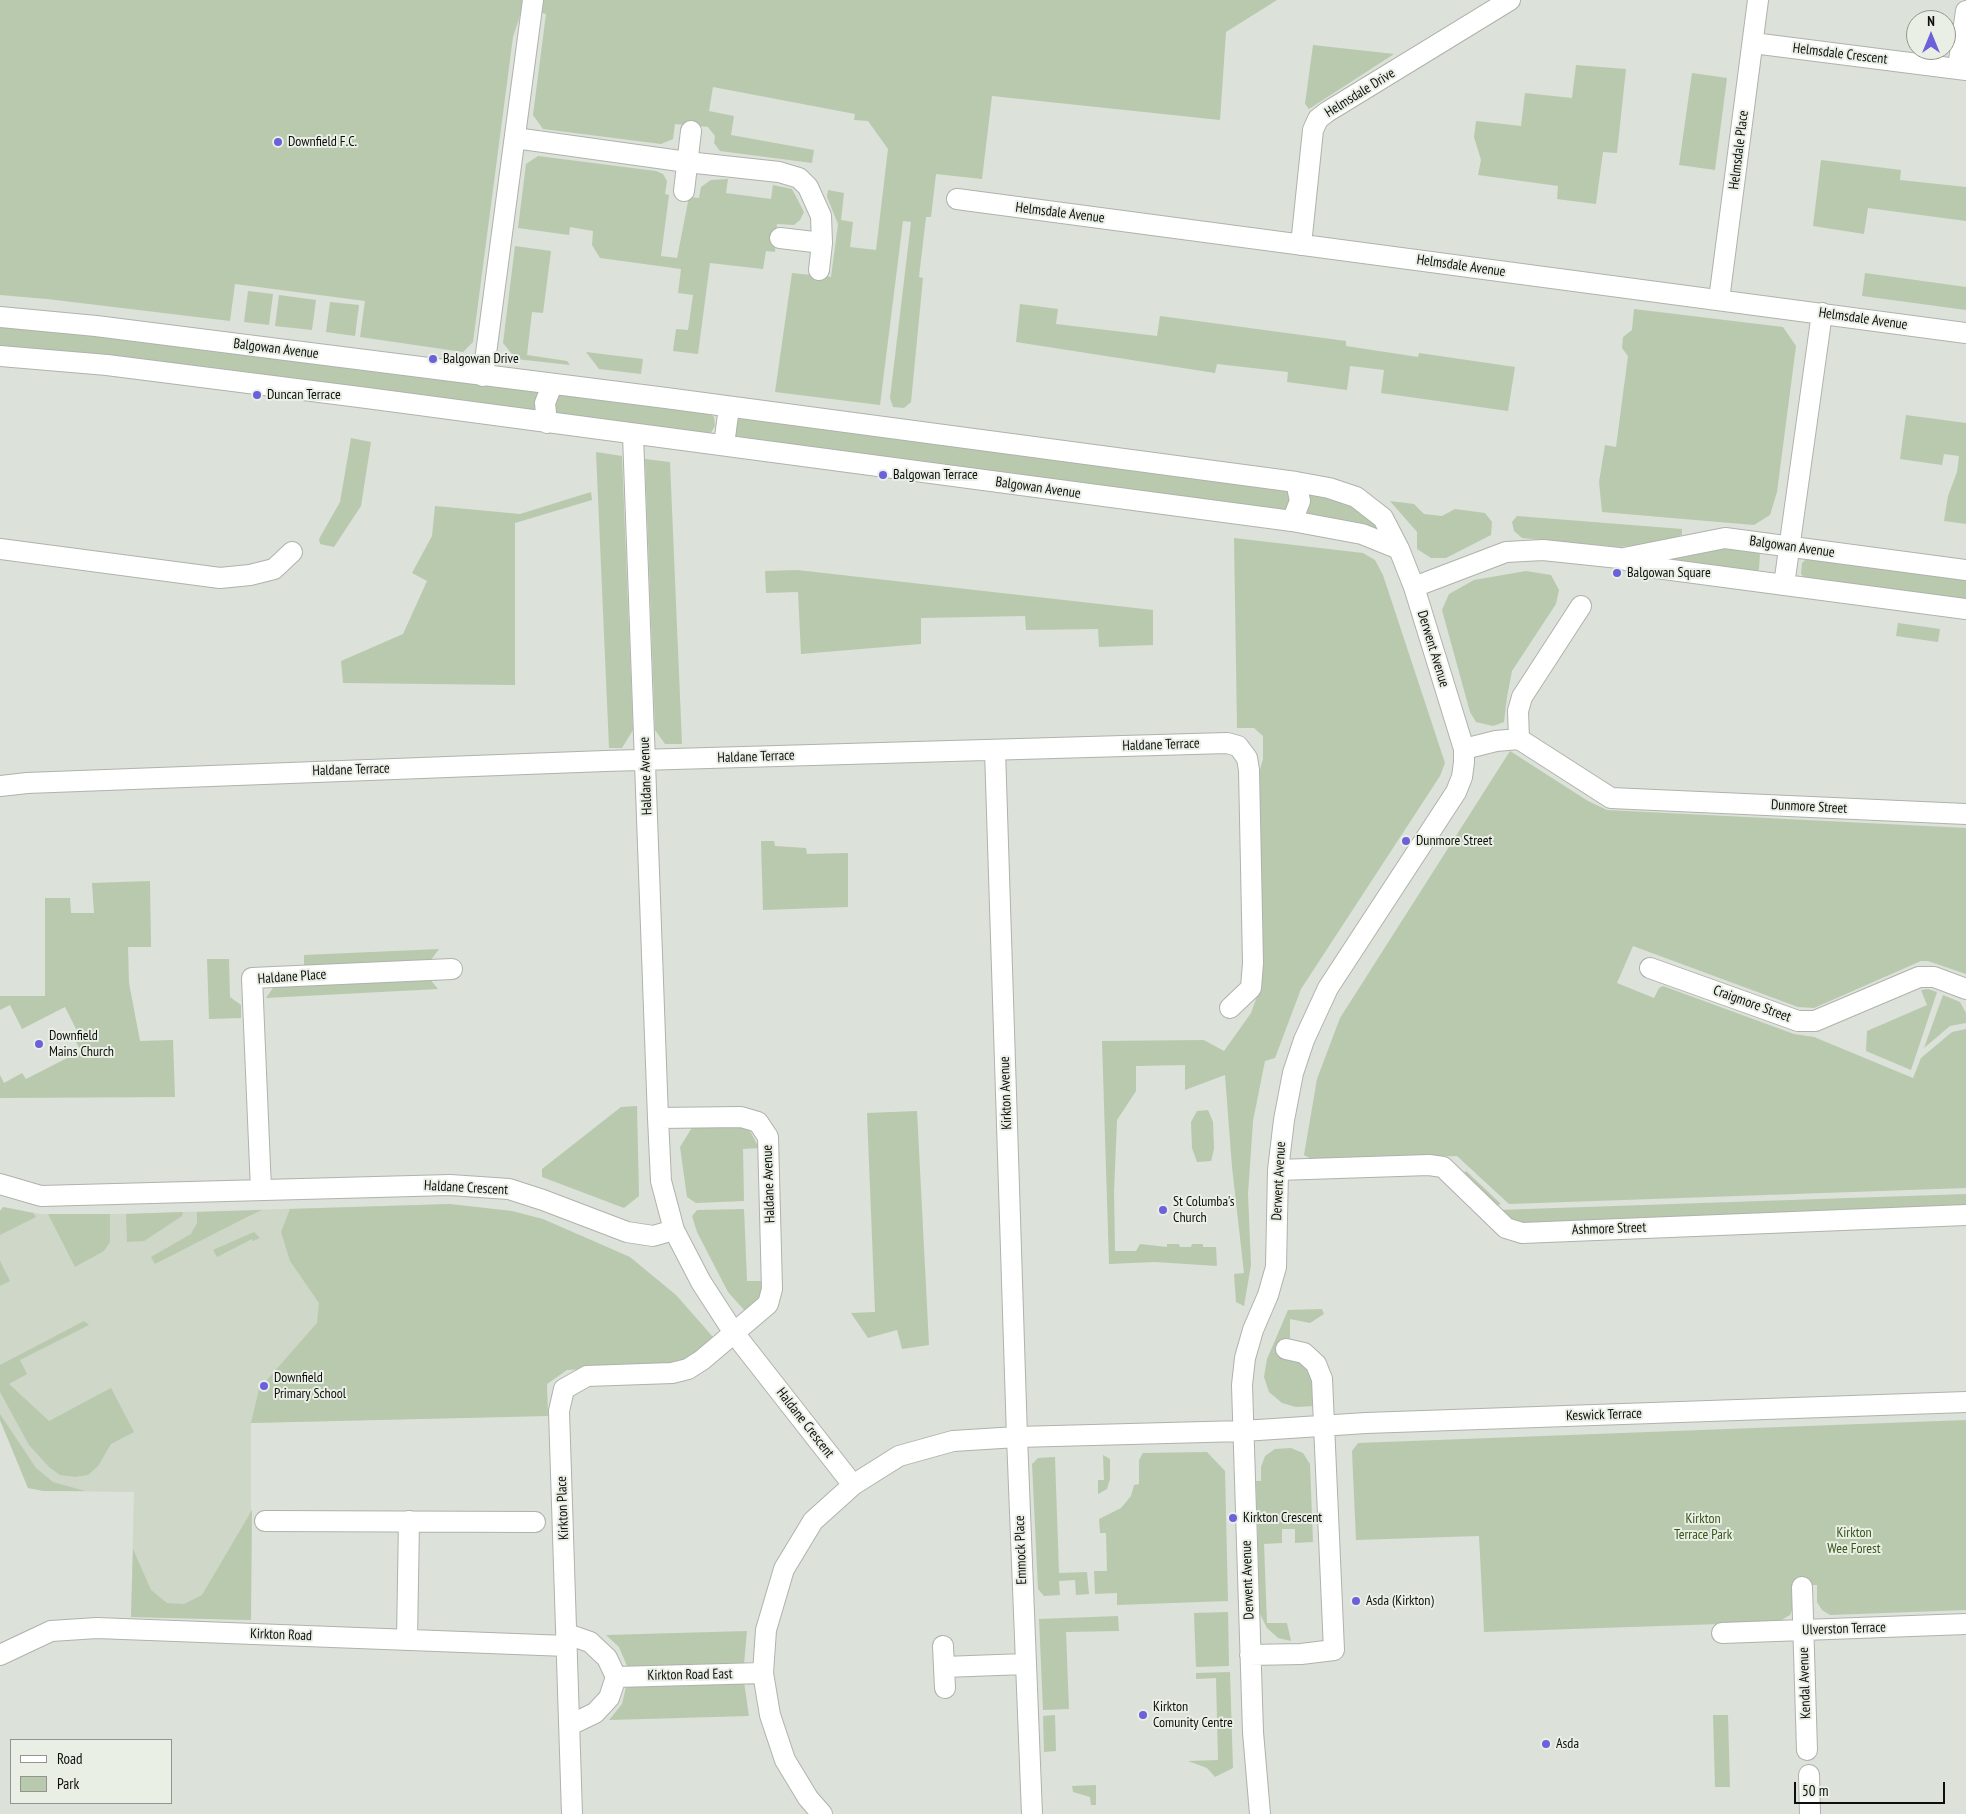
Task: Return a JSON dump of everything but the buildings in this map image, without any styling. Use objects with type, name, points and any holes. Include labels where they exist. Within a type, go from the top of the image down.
[{"type":"street","points":[[483,376],[533,0]]},
{"type":"street","name":"Helmsdale Drive","points":[[1301,245],[1312,130],[1318,119],[1510,0]]},
{"type":"street","name":"Helmsdale Place","points":[[1719,300],[1758,0]]},
{"type":"street","name":"Helmsdale Crescent","points":[[1752,43],[1962,69],[1966,11]]},
{"type":"street","points":[[684,191],[691,131]]},
{"type":"street","points":[[515,138],[687,162],[779,172],[799,178],[808,187],[821,216],[822,243],[819,270]]},
{"type":"street","name":"Helmsdale Avenue","points":[[957,199],[1966,332]]},
{"type":"street","points":[[780,238],[822,243]]},
{"type":"street","points":[[1784,585],[1822,314]]},
{"type":"street","name":"Balgowan Avenue","points":[[0,317],[96,326],[1296,482],[1329,488],[1356,497],[1382,518],[1399,549]]},
{"type":"street","name":"Balgowan Avenue","points":[[0,356],[107,365],[1292,521],[1362,534],[1399,549]]},
{"type":"street","points":[[547,423],[545,403],[552,385]]},
{"type":"street","points":[[724,445],[729,407]]},
{"type":"street","name":"Haldane Avenue","points":[[633,435],[661,1181],[674,1230]]},
{"type":"street","points":[[1292,521],[1300,501],[1296,482]]},
{"type":"street","name":"Balgowan Avenue","points":[[1619,558],[1725,538],[1966,570]]},
{"type":"street","points":[[0,549],[220,578],[250,575],[274,569],[292,552]]},
{"type":"street","name":"Derwent Avenue","points":[[1260,1814],[1253,1732],[1242,1385],[1245,1358],[1253,1330],[1268,1295],[1276,1267],[1278,1170],[1284,1120],[1293,1073],[1304,1040],[1328,988],[1456,792],[1462,777],[1464,749],[1414,587],[1399,549]]},
{"type":"street","name":"Balgowan Avenue","points":[[1414,587],[1506,552],[1543,550],[1619,558],[1649,567],[1966,608]]},
{"type":"street","points":[[1464,749],[1496,741],[1519,739],[1518,711],[1522,697],[1581,606]]},
{"type":"street","name":"Dunmore Street","points":[[1519,739],[1611,798],[1966,814]]},
{"type":"street","name":"Haldane Terrace","points":[[0,786],[27,782],[646,760],[1227,743],[1238,746],[1247,758],[1249,770],[1253,963],[1251,988],[1230,1008]]},
{"type":"street","name":"Kirkton Avenue","points":[[995,750],[1017,1436]]},
{"type":"street","name":"Craigmore Street","points":[[1650,968],[1798,1021],[1814,1021],[1919,977],[1934,976],[1966,989]]},
{"type":"street","name":"Haldane Place","points":[[261,1190],[252,978],[452,969]]},
{"type":"street","name":"Haldane Avenue","points":[[658,1118],[740,1117],[758,1122],[768,1136],[772,1289],[768,1304],[734,1333]]},
{"type":"street","name":"Ashmore Street","points":[[1278,1170],[1429,1165],[1443,1167],[1506,1228],[1522,1233],[1966,1215]]},
{"type":"street","name":"Haldane Crescent","points":[[0,1184],[41,1196],[450,1185],[509,1189],[627,1232],[653,1236],[674,1230],[701,1282],[734,1333],[853,1485]]},
{"type":"street","name":"Kirkton Place","points":[[572,1814],[560,1411],[564,1389],[586,1376],[672,1373],[688,1369],[702,1360],[734,1333]]},
{"type":"street","points":[[1250,1655],[1301,1654],[1334,1650],[1322,1379],[1316,1364],[1304,1354],[1286,1350]]},
{"type":"street","name":"Keswick Terrace","points":[[1243,1432],[1366,1423],[1966,1402]]},
{"type":"street","points":[[822,1814],[808,1798],[785,1760],[770,1715],[764,1673],[766,1630],[784,1570],[813,1521],[853,1485],[899,1456],[953,1440],[1017,1436],[1243,1432]]},
{"type":"street","name":"Emmock Place","points":[[1017,1436],[1032,1814]]},
{"type":"street","points":[[265,1521],[535,1522]]},
{"type":"street","points":[[408,1640],[409,1521]]},
{"type":"street","name":"Kendal Avenue","points":[[1802,1587],[1807,1750]]},
{"type":"street","name":"Ulverston Terrace","points":[[1722,1633],[1966,1624]]},
{"type":"street","name":"Kirkton Road","points":[[0,1655],[51,1631],[97,1628],[408,1640],[567,1640]]},
{"type":"street","points":[[567,1640],[590,1642],[607,1658],[616,1677],[609,1698],[594,1712],[570,1725]]},
{"type":"street","points":[[943,1646],[945,1688]]},
{"type":"street","points":[[944,1667],[1025,1664]]},
{"type":"street","name":"Kirkton Road East","points":[[616,1677],[764,1673]]},
{"type":"street","points":[[1809,1775],[1810,1814]]},
{"type":"shaded area","name":"Downfield Primary School","points":[[450,1204],[530,1416],[251,1423],[251,1620],[131,1617],[134,1492],[44,1491],[28,1488],[0,1420],[0,1211],[3,1207],[41,1214],[118,1214]]},
{"type":"green space","points":[[0,0],[525,0],[513,37],[473,342],[463,352],[360,337],[365,301],[235,284],[230,321],[0,295]]},
{"type":"green space","points":[[543,0],[1277,0],[1226,32],[1220,120],[992,96],[982,179],[936,174],[931,217],[926,217],[919,277],[923,278],[911,402],[904,408],[893,407],[890,398],[911,222],[903,221],[880,405],[775,392],[792,273],[831,277],[838,224],[827,197],[828,190],[844,193],[841,220],[853,222],[850,247],[876,250],[888,149],[868,121],[854,120],[855,114],[713,87],[709,111],[734,116],[731,135],[814,150],[812,163],[720,151],[714,143],[715,136],[708,127],[675,124],[673,139],[661,144],[543,129],[533,115],[546,14],[541,13]]},
{"type":"green space","points":[[1313,45],[1394,54],[1309,109],[1305,104]]},
{"type":"green space","points":[[1576,65],[1626,69],[1617,153],[1603,152],[1596,204],[1557,199],[1558,186],[1478,175],[1481,160],[1474,137],[1476,121],[1521,126],[1525,93],[1572,98]]},
{"type":"green space","points":[[1692,73],[1727,78],[1715,170],[1679,165]]},
{"type":"green space","points":[[538,156],[656,171],[663,174],[667,181],[665,194],[669,195],[661,256],[677,258],[689,197],[699,198],[701,187],[711,180],[728,179],[726,193],[771,199],[773,185],[792,189],[804,212],[800,220],[794,225],[777,224],[775,252],[766,251],[763,269],[710,263],[698,354],[673,351],[676,329],[688,330],[693,295],[678,293],[681,269],[600,258],[592,245],[593,231],[570,227],[569,235],[518,228],[526,164]]},
{"type":"green space","points":[[1821,160],[1901,170],[1900,180],[1966,187],[1966,221],[1868,208],[1864,234],[1813,226]]},
{"type":"green space","points":[[515,246],[551,251],[543,313],[532,312],[527,355],[567,361],[570,365],[516,359],[503,343]]},
{"type":"green space","points":[[1865,273],[1966,287],[1966,310],[1862,296]]},
{"type":"green space","points":[[248,291],[273,294],[269,325],[244,322]]},
{"type":"green space","points":[[279,295],[316,300],[312,330],[275,326]]},
{"type":"green space","points":[[330,302],[359,305],[355,336],[326,332]]},
{"type":"green space","points":[[1020,304],[1058,309],[1056,324],[1157,336],[1160,316],[1346,341],[1346,346],[1418,357],[1419,353],[1515,367],[1508,411],[1381,393],[1384,370],[1350,366],[1347,390],[1287,382],[1288,372],[1217,364],[1215,373],[1016,342]]},
{"type":"green space","points":[[1634,309],[1783,327],[1796,346],[1777,492],[1770,515],[1754,525],[1602,512],[1599,482],[1605,445],[1616,447],[1628,356],[1622,348],[1623,337],[1632,330]]},
{"type":"green space","points":[[0,322],[543,390],[539,416],[0,350]]},
{"type":"green space","points":[[586,352],[643,359],[641,374],[599,369]]},
{"type":"green space","points":[[559,394],[706,410],[714,417],[715,426],[710,434],[554,415],[551,403]]},
{"type":"green space","points":[[1906,415],[1966,423],[1966,524],[1944,521],[1948,496],[1957,472],[1959,456],[1944,454],[1942,465],[1900,459]]},
{"type":"green space","points":[[744,416],[1287,487],[1292,494],[1289,511],[740,443],[733,434],[735,422]]},
{"type":"green space","points":[[351,438],[371,442],[361,506],[334,547],[320,544],[319,539],[340,502]]},
{"type":"green space","points":[[596,452],[622,456],[633,730],[622,748],[609,748]]},
{"type":"green space","points":[[645,459],[670,462],[682,744],[665,744],[655,730]]},
{"type":"green space","points":[[1305,489],[1337,495],[1383,529],[1378,533],[1302,516]]},
{"type":"green space","points":[[591,492],[592,500],[515,523],[515,685],[343,683],[341,661],[403,634],[427,581],[412,573],[432,536],[435,506],[520,514]]},
{"type":"green space","points":[[1390,501],[1414,504],[1424,514],[1442,516],[1455,509],[1485,513],[1492,522],[1491,535],[1446,558],[1431,558],[1417,549],[1417,532]]},
{"type":"green space","points":[[1517,516],[1682,529],[1682,535],[1652,544],[1619,547],[1522,538],[1514,531],[1512,522]]},
{"type":"green space","points":[[1234,538],[1363,553],[1375,560],[1383,575],[1445,763],[1440,776],[1301,989],[1275,1058],[1265,1061],[1253,1121],[1248,1194],[1251,1265],[1244,1306],[1236,1302],[1234,1274],[1244,1273],[1232,1167],[1225,1075],[1185,1090],[1185,1065],[1136,1066],[1136,1091],[1117,1120],[1114,1192],[1115,1251],[1136,1251],[1140,1244],[1167,1247],[1167,1244],[1179,1244],[1180,1247],[1191,1247],[1192,1244],[1203,1244],[1203,1247],[1216,1247],[1217,1266],[1155,1262],[1109,1264],[1102,1041],[1204,1040],[1224,1051],[1251,1013],[1260,988],[1258,777],[1263,759],[1263,736],[1254,728],[1237,728]]},
{"type":"green space","points":[[1711,544],[1755,548],[1760,554],[1759,569],[1753,575],[1656,563]]},
{"type":"green space","points":[[1809,556],[1966,576],[1966,605],[1808,582],[1801,574],[1802,563]]},
{"type":"green space","points":[[797,570],[1153,610],[1153,645],[1099,647],[1098,629],[1026,630],[1025,616],[921,618],[921,644],[801,654],[798,592],[766,593],[765,571]]},
{"type":"green space","points":[[1526,571],[1551,575],[1559,590],[1556,604],[1512,671],[1504,722],[1493,726],[1476,722],[1470,712],[1442,610],[1449,594],[1474,580]]},
{"type":"green space","points":[[1898,623],[1940,629],[1938,642],[1896,636]]},
{"type":"green space","points":[[1510,751],[1588,801],[1607,810],[1966,828],[1966,974],[1928,961],[1921,961],[1814,1008],[1798,1007],[1633,946],[1617,983],[1654,998],[1659,988],[1663,986],[1794,1034],[1814,1037],[1913,1078],[1921,1058],[1952,1032],[1966,1029],[1966,1188],[1509,1204],[1457,1156],[1313,1160],[1304,1155],[1317,1079],[1340,1018]]},
{"type":"green space","points":[[761,841],[774,841],[775,846],[806,848],[807,854],[848,853],[848,907],[763,910]]},
{"type":"green space","points":[[150,881],[151,947],[128,947],[129,983],[140,1041],[173,1040],[175,1097],[0,1098],[0,1075],[4,1083],[22,1073],[26,1079],[81,1051],[73,1036],[78,1033],[65,1007],[22,1029],[10,1005],[0,1010],[0,996],[45,996],[45,898],[70,898],[71,913],[94,913],[92,883]]},
{"type":"green space","points":[[439,949],[430,961],[304,967],[304,955]]},
{"type":"green space","points":[[207,959],[229,959],[230,997],[241,1005],[241,1018],[209,1019]]},
{"type":"green space","points":[[429,978],[438,989],[266,998],[275,985]]},
{"type":"green space","points":[[1928,989],[1937,992],[1911,1070],[1866,1051],[1867,1031],[1927,1005],[1921,990]]},
{"type":"green space","points":[[1943,995],[1960,1002],[1966,1013],[1966,1023],[1950,1026],[1924,1048]]},
{"type":"green space","points":[[637,1106],[639,1196],[624,1208],[542,1177],[542,1169],[621,1107]]},
{"type":"green space","points":[[1208,1110],[1213,1122],[1214,1149],[1211,1161],[1197,1162],[1192,1148],[1191,1122],[1197,1111]]},
{"type":"green space","points":[[917,1111],[929,1345],[902,1349],[897,1330],[868,1338],[851,1313],[875,1312],[867,1113]]},
{"type":"green space","points":[[736,1125],[750,1131],[759,1148],[743,1149],[744,1201],[696,1203],[687,1197],[680,1147],[693,1126]]},
{"type":"green space","points":[[1466,1171],[1501,1204],[1495,1206],[1463,1174]]},
{"type":"green space","points":[[1966,1194],[1966,1207],[1518,1224],[1498,1210]]},
{"type":"green space","points":[[450,1204],[512,1211],[543,1219],[630,1257],[676,1295],[713,1337],[693,1357],[674,1365],[567,1370],[547,1384],[548,1416],[251,1423],[259,1389],[317,1323],[319,1303],[290,1261],[281,1232],[290,1209]]},
{"type":"green space","points":[[3,1207],[33,1213],[36,1217],[0,1235],[0,1211]]},
{"type":"green space","points":[[744,1209],[747,1281],[763,1281],[761,1293],[755,1305],[745,1311],[728,1292],[697,1232],[692,1216],[697,1210]]},
{"type":"green space","points":[[262,1210],[155,1264],[151,1257],[191,1234],[197,1223],[197,1212]]},
{"type":"green space","points":[[183,1212],[182,1216],[144,1241],[127,1242],[126,1214]]},
{"type":"green space","points":[[48,1214],[110,1214],[110,1242],[104,1251],[75,1267]]},
{"type":"green space","points":[[254,1232],[260,1238],[253,1241],[252,1239],[217,1257],[213,1250]]},
{"type":"green space","points":[[0,1261],[10,1281],[0,1286]]},
{"type":"green space","points":[[1322,1309],[1324,1314],[1310,1323],[1290,1319],[1290,1340],[1298,1360],[1309,1370],[1313,1382],[1314,1406],[1296,1407],[1282,1403],[1269,1392],[1264,1377],[1267,1359],[1288,1310]]},
{"type":"green space","points":[[84,1321],[89,1325],[20,1360],[27,1374],[9,1384],[49,1421],[111,1388],[134,1432],[111,1444],[98,1466],[88,1475],[75,1477],[60,1475],[49,1467],[29,1445],[0,1392],[0,1365]]},
{"type":"green space","points":[[0,1414],[36,1468],[53,1482],[85,1491],[44,1491],[28,1488],[0,1420]]},
{"type":"green space","name":"Kirkton Terrace Park","points":[[1966,1420],[1966,1610],[1830,1615],[1822,1610],[1817,1602],[1817,1585],[1795,1585],[1794,1605],[1790,1615],[1778,1622],[1484,1632],[1479,1536],[1356,1540],[1352,1451],[1358,1443]]},
{"type":"green space","points":[[1291,1448],[1303,1453],[1310,1464],[1313,1542],[1295,1543],[1295,1529],[1282,1529],[1282,1543],[1264,1544],[1267,1623],[1287,1623],[1291,1641],[1278,1638],[1267,1628],[1260,1614],[1256,1481],[1261,1481],[1261,1467],[1265,1456],[1275,1449]]},
{"type":"green space","points":[[1207,1452],[1225,1471],[1228,1601],[1117,1605],[1117,1593],[1095,1594],[1094,1571],[1107,1571],[1106,1533],[1100,1533],[1099,1519],[1121,1508],[1131,1496],[1134,1485],[1139,1484],[1139,1460],[1143,1453]]},
{"type":"green space","points":[[1103,1455],[1110,1459],[1110,1479],[1107,1489],[1098,1494],[1098,1480],[1104,1480]]},
{"type":"green space","points":[[1055,1457],[1059,1573],[1087,1572],[1089,1594],[1076,1595],[1075,1580],[1059,1581],[1060,1595],[1044,1596],[1038,1589],[1032,1464],[1038,1458]]},
{"type":"green space","points":[[252,1510],[251,1620],[131,1617],[133,1549],[151,1590],[167,1603],[184,1604],[202,1595]]},
{"type":"green space","points":[[1228,1612],[1229,1666],[1196,1667],[1194,1613]]},
{"type":"green space","points":[[1118,1616],[1119,1631],[1066,1632],[1069,1709],[1043,1710],[1039,1619]]},
{"type":"green space","points":[[747,1631],[744,1664],[637,1668],[627,1666],[619,1647],[606,1635]]},
{"type":"green space","points":[[1230,1672],[1233,1768],[1215,1777],[1207,1768],[1188,1761],[1218,1760],[1216,1678],[1196,1679],[1196,1673]]},
{"type":"green space","points":[[744,1682],[749,1716],[609,1720],[622,1704],[626,1687],[636,1684]]},
{"type":"green space","points":[[1055,1715],[1056,1751],[1044,1752],[1043,1716]]},
{"type":"green space","points":[[1713,1715],[1728,1715],[1730,1787],[1715,1787]]},
{"type":"green space","points":[[1096,1785],[1096,1805],[1091,1805],[1090,1797],[1073,1792],[1072,1786]]},
{"type":"place","name":"Downfield F.C.","points":[[278,142]]},
{"type":"place","name":"Balgowan Drive","points":[[433,359]]},
{"type":"place","name":"Duncan Terrace","points":[[257,395]]},
{"type":"place","name":"Balgowan Terrace","points":[[883,475]]},
{"type":"place","name":"Balgowan Square","points":[[1617,573]]},
{"type":"place","name":"Dunmore Street","points":[[1406,841]]},
{"type":"place","name":"Downfield Mains Church","points":[[39,1044]]},
{"type":"place","name":"St Columba's Church","points":[[1163,1210]]},
{"type":"place","name":"Downfield Primary School","points":[[264,1386]]},
{"type":"place","name":"Kirkton Crescent","points":[[1233,1518]]},
{"type":"place","name":"Asda (Kirkton)","points":[[1356,1601]]},
{"type":"place","name":"Kirkton Comunity Centre","points":[[1143,1715]]},
{"type":"place","name":"Asda","points":[[1546,1744]]},
{"type":"park label","name":"Kirkton Wee Forest","points":[[1854,1542]]}]
